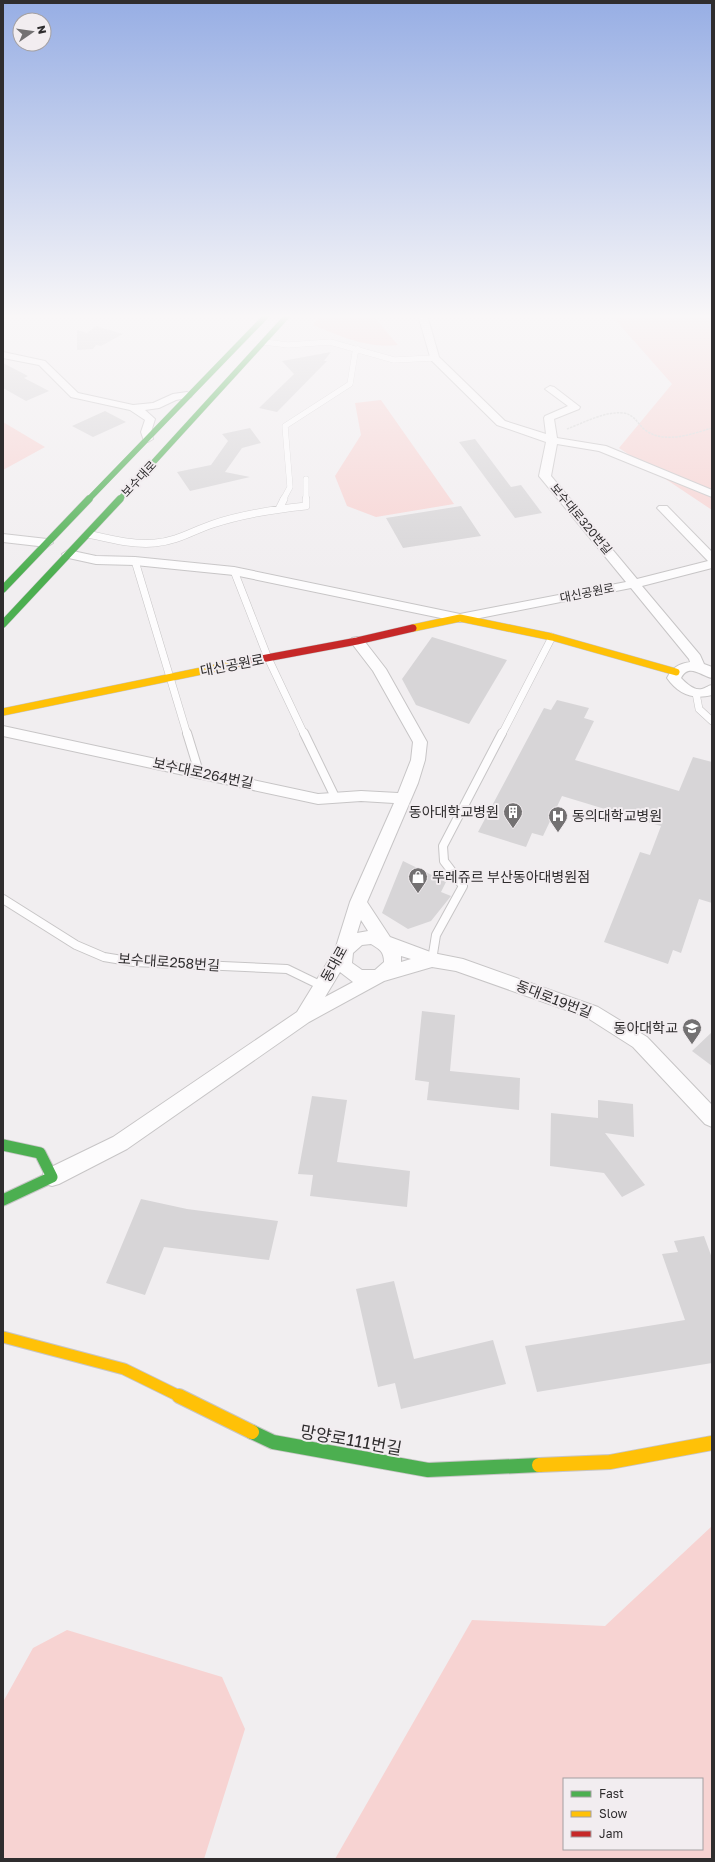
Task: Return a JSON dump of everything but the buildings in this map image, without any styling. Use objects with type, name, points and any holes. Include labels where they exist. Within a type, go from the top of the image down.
[{"type":"main road","name":"보수대로","points":[[3,588],[148,439],[181,402]]},
{"type":"main road","name":"보수대로","points":[[3,624],[209,402]]},
{"type":"main road","name":"대신공원로","points":[[3,712],[171,676],[358,641],[460,618],[552,637],[676,672]]},
{"type":"main road","points":[[3,1145],[40,1153],[52,1177],[3,1200]]},
{"type":"main road","name":"망양로111번길","points":[[3,1336],[124,1369],[273,1442],[428,1470],[610,1462],[712,1443]]},
{"type":"street","points":[[106,402],[133,408],[145,414],[150,419],[146,432],[148,439]]},
{"type":"street","points":[[133,408],[155,406],[164,402]]},
{"type":"street","points":[[480,402],[502,423],[552,438],[602,448],[712,494]]},
{"type":"street","name":"보수대로320번길","points":[[568,402],[575,407],[549,418],[552,438],[546,476],[695,658],[698,667]]},
{"type":"street","points":[[663,508],[712,559]]},
{"type":"street","points":[[3,538],[47,543]]},
{"type":"street","name":"대신공원로","points":[[68,554],[96,560],[135,561],[234,571],[460,618],[634,584],[712,564]]},
{"type":"street","name":"동대로","points":[[52,1177],[120,1143],[303,1017],[343,952],[358,902],[403,799],[418,760],[420,742],[379,669],[358,641]]},
{"type":"street","points":[[712,674],[698,667],[689,666],[681,668],[676,672],[674,678],[678,685],[686,690],[696,693],[709,692],[712,689]]},
{"type":"street","name":"보수대로264번길","points":[[3,732],[199,772],[318,799],[335,797],[390,797],[403,799]]},
{"type":"street","points":[[303,1017],[389,970],[394,960],[392,950],[384,942],[358,902]]},
{"type":"street","points":[[360,938],[373,938],[432,960],[368,978],[357,976],[348,970],[343,961],[343,952],[350,943],[360,938]]},
{"type":"street","name":"동대로19번길","points":[[432,960],[457,964],[592,1012],[640,1042],[712,1118]]},
{"type":"lane","points":[[279,509],[290,487],[285,426],[322,402]]},
{"type":"lane","points":[[88,534],[118,541],[154,544],[179,539],[213,524],[279,509],[306,506],[306,479]]},
{"type":"lane","points":[[135,561],[199,772]]},
{"type":"lane","points":[[234,571],[268,658],[335,797]]},
{"type":"lane","points":[[432,960],[436,935],[463,886],[444,861],[443,846],[552,637]]},
{"type":"lane","points":[[696,693],[699,709],[712,722]]},
{"type":"lane","name":"보수대로258번길","points":[[3,899],[76,945],[104,957],[134,962],[287,969],[322,986]]},
{"type":"path","points":[[552,438],[574,426],[621,412],[632,415],[646,431],[657,435],[680,438],[712,428]]},
{"type":"shaded area","points":[[382,402],[454,504],[376,517],[347,506],[335,476],[361,435],[355,403]]},
{"type":"shaded area","points":[[657,402],[712,402],[712,510],[619,448]]},
{"type":"shaded area","points":[[3,422],[45,447],[3,470]]},
{"type":"shaded area","points":[[712,1526],[712,1859],[335,1859],[472,1620],[605,1626]]},
{"type":"shaded area","points":[[67,1630],[222,1677],[245,1729],[204,1859],[3,1859],[3,1702],[33,1648]]},
{"type":"traffic: fast","points":[[3,589],[182,402]]},
{"type":"traffic: fast","points":[[3,624],[88,534],[209,402]]},
{"type":"traffic: fast","points":[[3,1145],[40,1153],[52,1177],[3,1200]]},
{"type":"traffic: fast","points":[[252,1432],[273,1442],[428,1470],[539,1465]]},
{"type":"traffic: slow","points":[[413,628],[460,618],[552,637],[676,672]]},
{"type":"traffic: slow","points":[[3,712],[240,663]]},
{"type":"traffic: slow","points":[[3,1337],[124,1369],[252,1432]]},
{"type":"traffic: slow","points":[[539,1465],[610,1462],[712,1443]]},
{"type":"traffic: jam","points":[[240,663],[357,641],[413,628]]},
{"type":"place","name":"동아대학교병원","points":[[513,829]]},
{"type":"place","name":"동의대학교병원","points":[[558,833]]},
{"type":"place","name":"뚜레쥬르 부산동아대병원점","points":[[418,894]]},
{"type":"place","name":"동아대학교","points":[[692,1045]]}]
